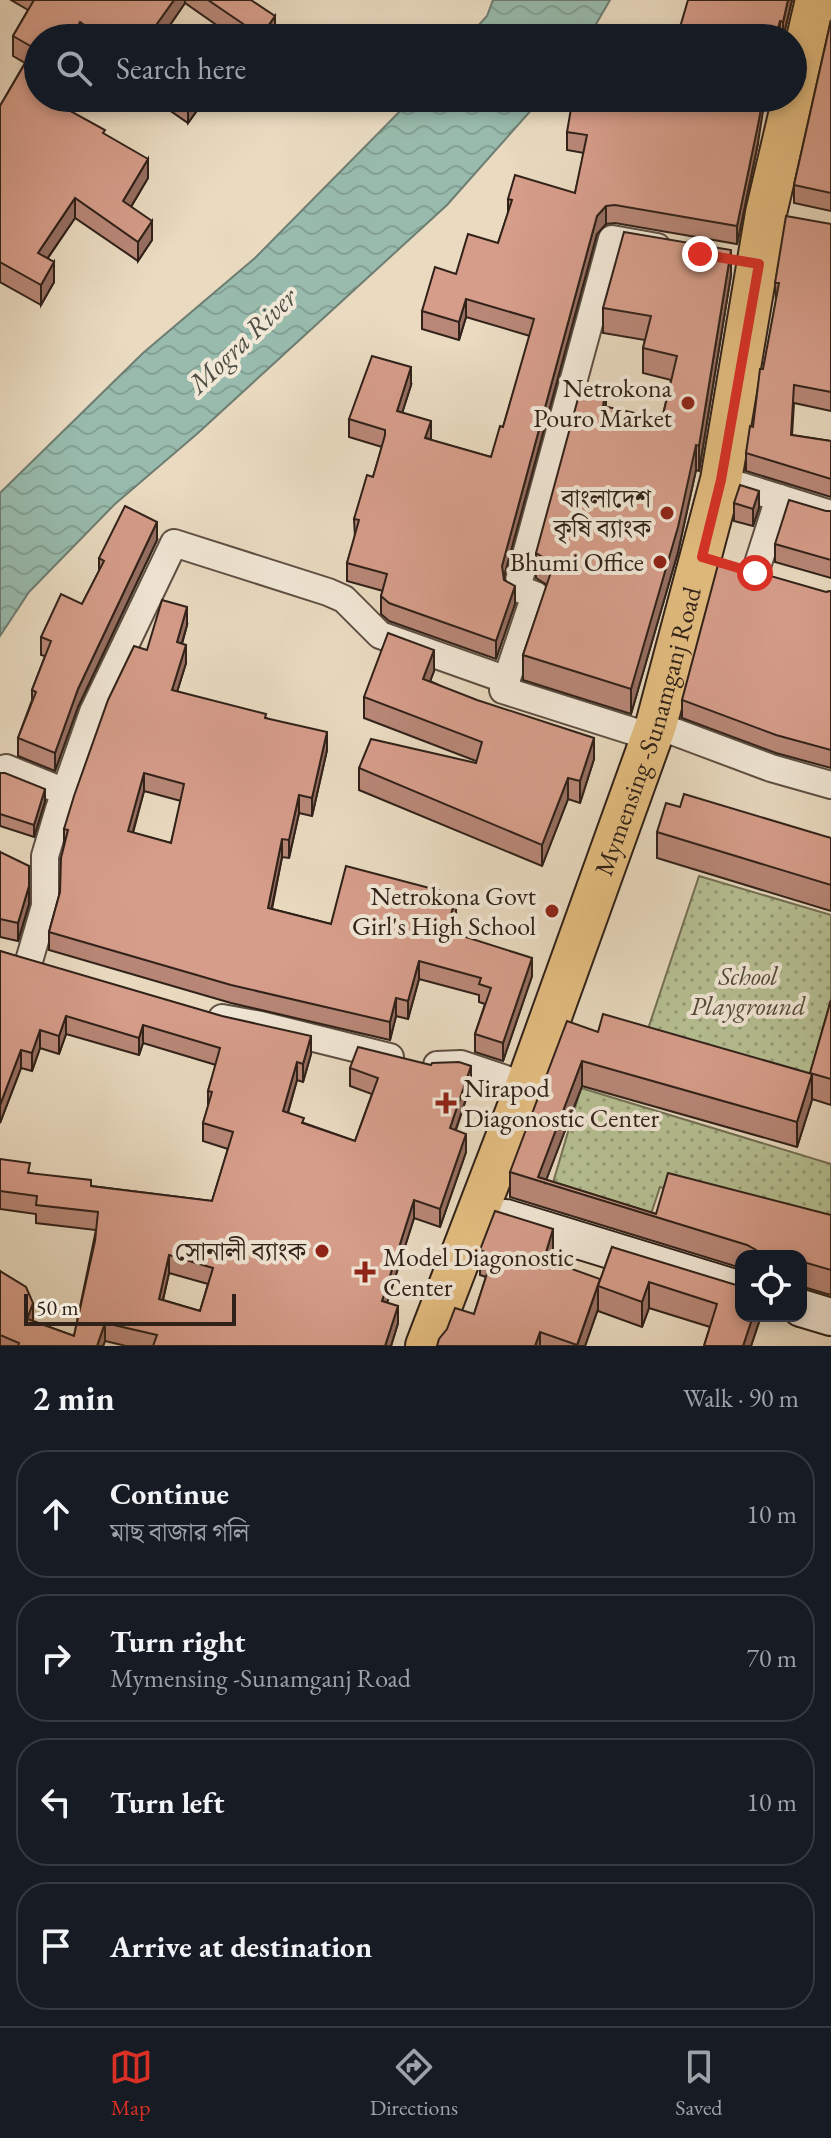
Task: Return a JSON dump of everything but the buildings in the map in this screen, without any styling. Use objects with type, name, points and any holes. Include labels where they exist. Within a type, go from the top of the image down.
[{"type":"main road","name":"Mymensing -Sunamganj Road","points":[[807,75],[820,7]]},
{"type":"main road","name":"Mymensing -Sunamganj Road","points":[[426,1346],[526,1086],[654,731],[721,480],[744,261],[780,216],[800,112]]},
{"type":"street","points":[[686,252],[612,239],[517,588],[535,595],[503,690],[654,731],[831,785]]},
{"type":"street","points":[[721,480],[831,514]]},
{"type":"street","points":[[755,573],[779,498]]},
{"type":"street","points":[[29,961],[45,906],[45,856],[65,792],[93,712],[174,543],[328,592],[344,599],[380,635],[507,680]]},
{"type":"street","points":[[702,557],[785,582]]},
{"type":"street","points":[[0,770],[6,768],[65,792]]},
{"type":"street","points":[[0,952],[60,970]]},
{"type":"street","points":[[196,1010],[425,1065],[461,1064],[526,1086]]},
{"type":"street","points":[[478,1209],[735,1288]]},
{"type":"street","points":[[807,1310],[831,1317]]},
{"type":"green space","name":"School Playground","points":[[699,876],[831,915],[831,1012],[809,1098],[642,1047]]},
{"type":"green space","points":[[581,1088],[831,1164],[831,1225],[827,1238],[660,1187],[645,1232],[547,1203]]},
{"type":"water","points":[[493,0],[610,0],[596,24],[480,24],[487,16]]},
{"type":"water","name":"Mogra River","points":[[399,112],[530,112],[447,205],[198,433],[115,504],[29,592],[0,636],[0,493],[143,353],[255,258]]},
{"type":"place","name":"Netrokona Pouro Market","points":[[688,403]]},
{"type":"place","name":"বাংলাদেশ কৃষি ব্যাংক","points":[[667,513]]},
{"type":"place","name":"Bhumi Office","points":[[660,562]]},
{"type":"place","name":"Netrokona Govt Girl's High School","points":[[552,911]]},
{"type":"place","name":"Nirapod Diagonostic Center","points":[[446,1103]]},
{"type":"place","name":"সোনালী ব্যাংক","points":[[322,1251]]},
{"type":"place","name":"Model Diagonostic Center","points":[[365,1272]]},
{"type":"route","points":[[700,254],[759,264],[721,480],[702,557],[755,573]]}]
